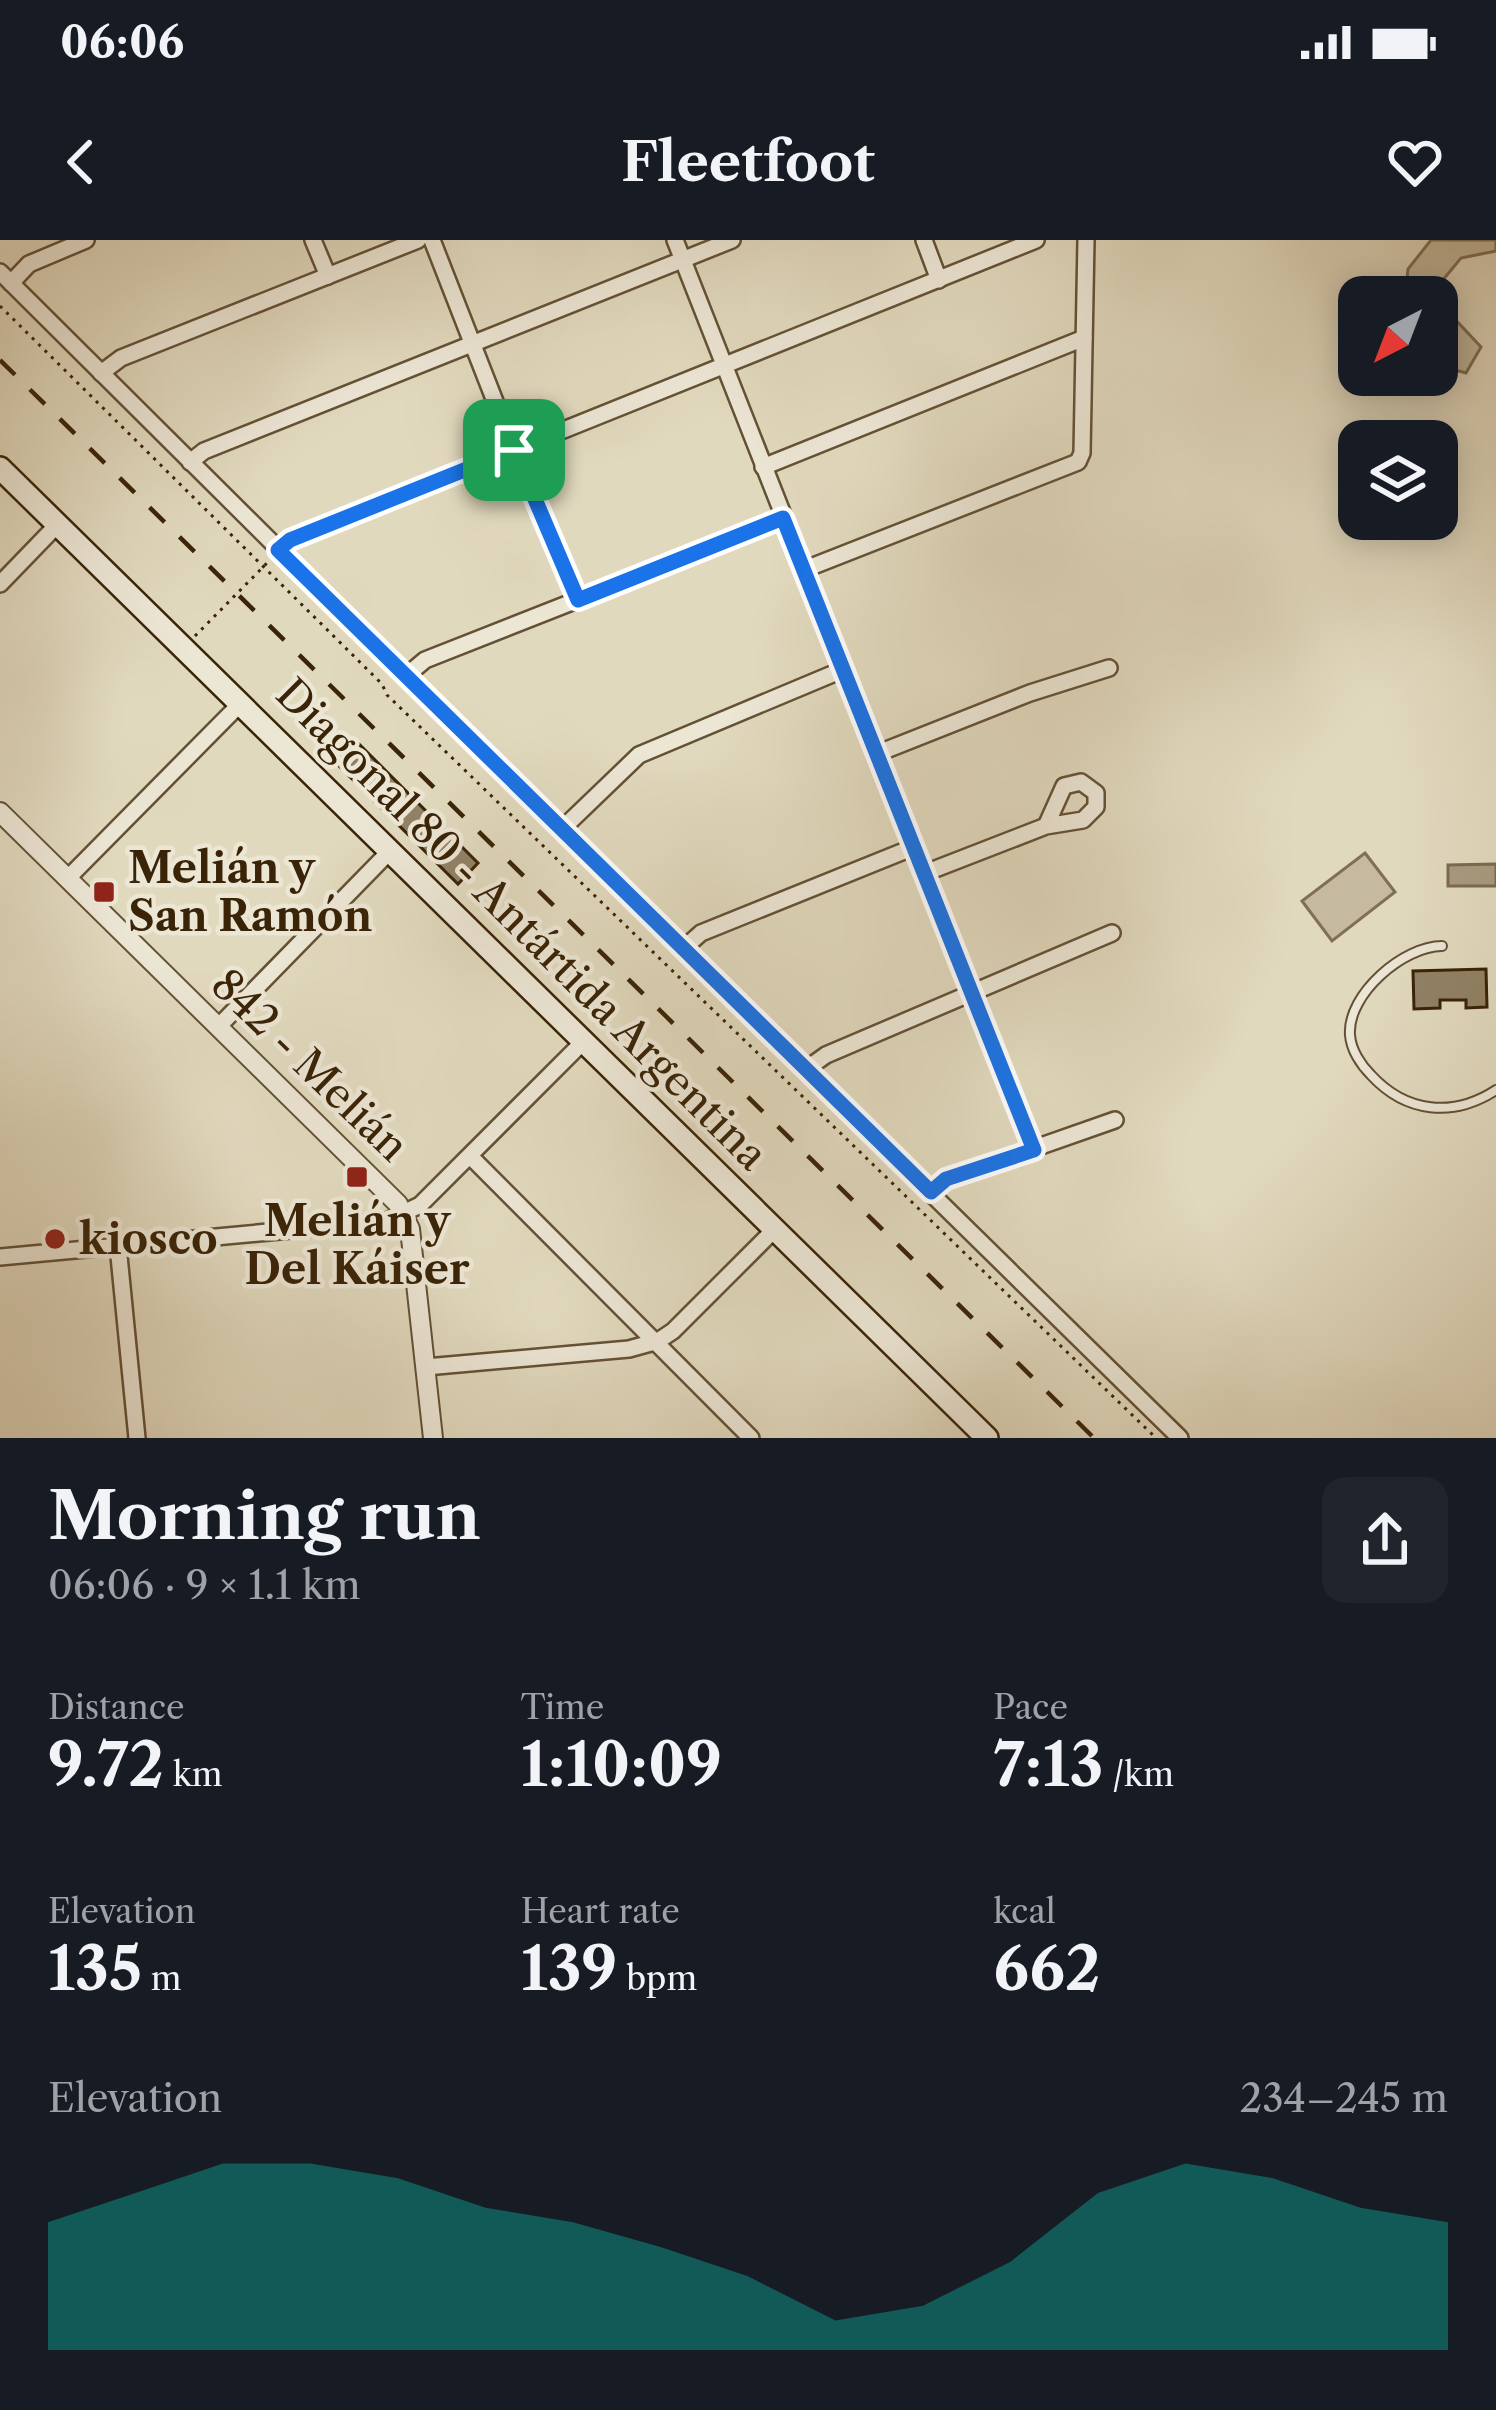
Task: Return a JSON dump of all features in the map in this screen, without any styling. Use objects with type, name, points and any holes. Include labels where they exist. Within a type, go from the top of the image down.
[{"type":"main road","name":"Diagonal 80 - Antártida Argentina","points":[[0,468],[987,1438]]},
{"type":"street","points":[[86,240],[5,277],[1180,1438]]},
{"type":"street","points":[[314,240],[328,276]]},
{"type":"street","points":[[101,373],[121,358],[418,240]]},
{"type":"street","points":[[432,240],[578,600]]},
{"type":"street","points":[[675,240],[1034,1150]]},
{"type":"street","points":[[190,462],[204,451],[732,240]]},
{"type":"street","points":[[924,240],[939,280]]},
{"type":"street","points":[[278,550],[290,540],[1036,240]]},
{"type":"street","points":[[803,570],[1078,463],[1082,453],[1086,240]]},
{"type":"street","points":[[763,467],[1084,338]]},
{"type":"street","points":[[406,676],[425,660],[783,518]]},
{"type":"street","points":[[0,584],[58,524]]},
{"type":"street","points":[[876,754],[1030,693],[1109,668]]},
{"type":"street","points":[[560,830],[639,755],[842,670]]},
{"type":"street","points":[[67,879],[242,703]]},
{"type":"street","name":"842 - Melián","points":[[0,812],[386,1190],[405,1215],[433,1438]]},
{"type":"street","points":[[925,873],[1046,826]]},
{"type":"street","points":[[683,949],[700,933],[914,847]]},
{"type":"street","points":[[218,1026],[390,851]]},
{"type":"street","points":[[805,1070],[826,1054],[1112,933]]},
{"type":"street","points":[[0,1257],[387,1221],[405,1215],[584,1041]]},
{"type":"street","points":[[931,1192],[946,1179],[1115,1120]]},
{"type":"street","points":[[470,1156],[751,1438]]},
{"type":"street","points":[[426,1367],[629,1349],[658,1341],[776,1228]]},
{"type":"street","points":[[118,1246],[137,1438]]},
{"type":"lane","points":[[1442,946],[1418,949],[1383,972],[1354,1012],[1352,1044],[1358,1059],[1383,1087],[1412,1104],[1462,1106],[1496,1090]]},
{"type":"path","points":[[0,306],[382,684],[387,695],[1156,1438]]},
{"type":"path","points":[[185,646],[278,550]]},
{"type":"shaded area","points":[[1431,240],[1496,240],[1496,251],[1461,258],[1446,276],[1407,276]]},
{"type":"shaded area","points":[[1458,322],[1481,347],[1466,373],[1458,371]]},
{"type":"shaded area","points":[[1365,853],[1395,892],[1332,941],[1302,901]]},
{"type":"shaded area","points":[[1496,864],[1496,886],[1448,886],[1448,865]]},
{"type":"building","points":[[356,741],[478,863],[458,884],[335,762]]},
{"type":"building","points":[[1486,969],[1487,1007],[1466,1008],[1466,1000],[1440,1000],[1440,1008],[1414,1009],[1413,971]]},
{"type":"railway","points":[[0,360],[1094,1438]]},
{"type":"place","name":"Melián y San Ramón","points":[[104,892]]},
{"type":"place","name":"Melián y Del Káiser","points":[[357,1177]]},
{"type":"place","name":"kiosco","points":[[55,1239]]},
{"type":"route","points":[[514,450],[578,600],[783,518],[1034,1150],[946,1179],[931,1192],[278,550],[290,540],[514,450]]}]
